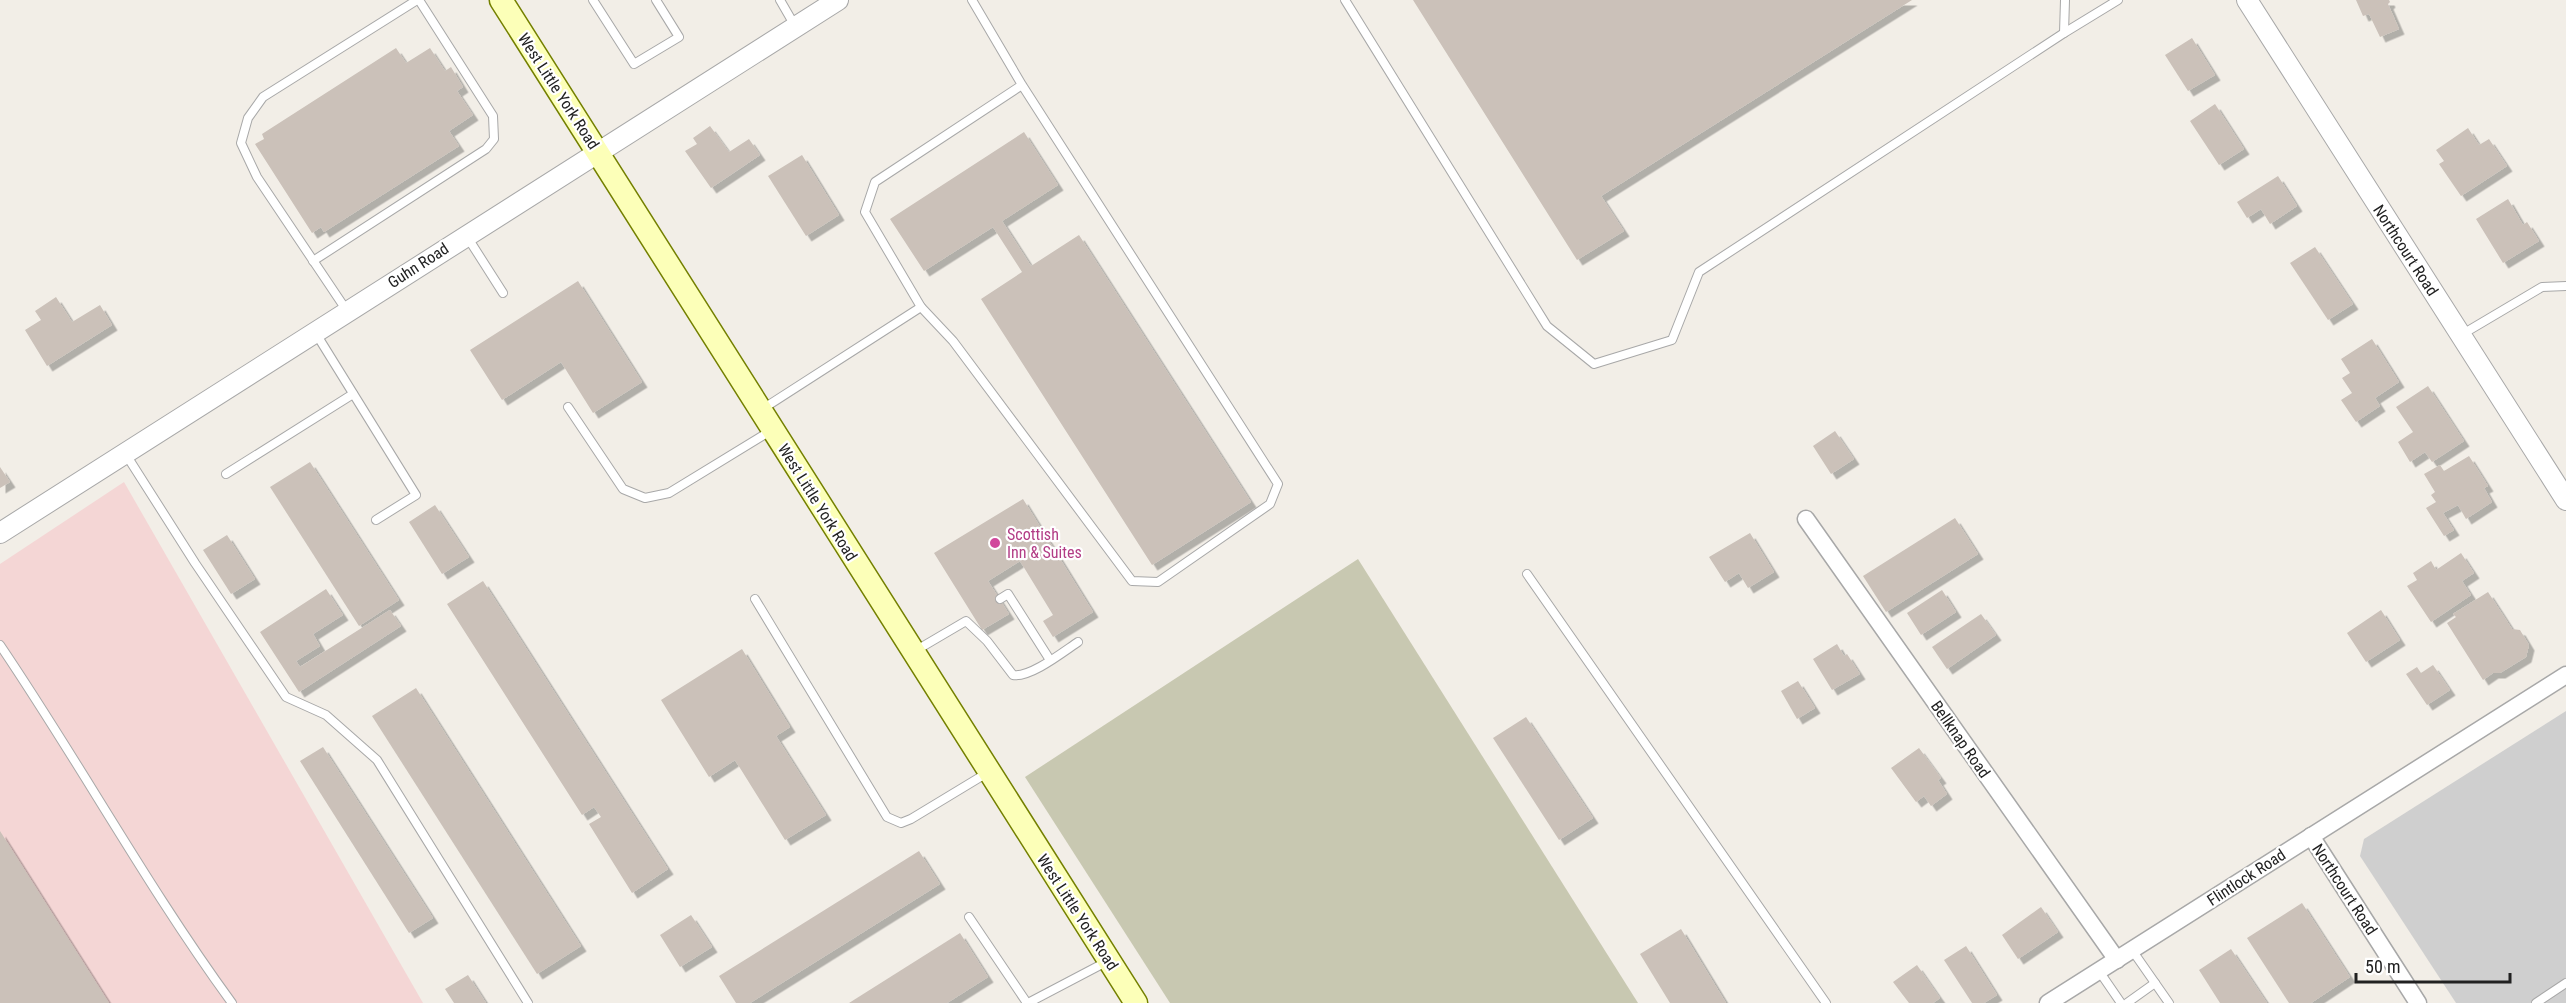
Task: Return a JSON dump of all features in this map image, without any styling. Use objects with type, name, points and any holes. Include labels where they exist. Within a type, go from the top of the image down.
[{"type":"main road","name":"West Little York Road","points":[[501,0],[1136,1003]]},
{"type":"street","name":"Guhn Road","points":[[0,533],[838,0]]},
{"type":"street","name":"Northcourt Road","points":[[2247,0],[2566,500]]},
{"type":"street","name":"Bellknap Road","points":[[1806,519],[2116,960]]},
{"type":"street","name":"Flintlock Road","points":[[2048,1003],[2566,675]]},
{"type":"street","name":"Northcourt Road","points":[[2310,836],[2418,1003]]},
{"type":"lane","points":[[313,261],[486,149],[494,140],[493,116],[418,0],[263,97],[248,117],[241,142],[253,168],[313,261],[347,311]]},
{"type":"lane","points":[[593,0],[634,64],[679,37],[656,0]]},
{"type":"lane","points":[[780,0],[796,26]]},
{"type":"lane","points":[[972,0],[1022,85],[1278,484],[1270,504],[1158,582],[1132,581],[953,341],[921,307],[865,212],[875,182],[1022,85]]},
{"type":"lane","points":[[1345,0],[1547,326],[1594,364],[1672,340],[1698,272],[2118,0]]},
{"type":"lane","points":[[2064,33],[2065,0]]},
{"type":"lane","points":[[466,235],[503,293]]},
{"type":"lane","points":[[2461,335],[2542,287],[2566,286]]},
{"type":"lane","points":[[760,411],[921,307]]},
{"type":"lane","points":[[315,332],[416,495],[376,520]]},
{"type":"lane","points":[[226,474],[353,394]]},
{"type":"lane","points":[[568,407],[623,489],[645,498],[669,493],[772,430]]},
{"type":"lane","points":[[125,453],[195,563],[286,697],[326,715],[377,759],[528,1003]]},
{"type":"lane","points":[[1527,574],[1826,1003]]},
{"type":"lane","points":[[1000,599],[1008,594],[1050,660]]},
{"type":"lane","points":[[755,599],[887,817],[901,823],[911,819],[988,772]]},
{"type":"lane","points":[[912,652],[970,619],[1013,675],[1030,672],[1078,642]]},
{"type":"lane","points":[[0,645],[45,711],[156,890],[232,1003]]},
{"type":"lane","points":[[969,916],[1027,1003],[1108,961]]},
{"type":"lane","points":[[2132,950],[2169,1003]]},
{"type":"lane","points":[[2099,971],[2121,1003]]},
{"type":"lane","points":[[2127,1003],[2156,983]]},
{"type":"lane","points":[[2536,1003],[2566,983]]},
{"type":"shaded area","points":[[124,482],[423,1003],[0,1003],[0,564]]},
{"type":"shaded area","points":[[1358,559],[1638,1003],[1170,1003],[1025,777]]},
{"type":"shaded area","points":[[2566,711],[2566,1003],[2456,1003],[2360,856],[2364,839]]},
{"type":"building","points":[[1413,0],[1912,0],[1601,196],[1624,231],[1577,260]]},
{"type":"building","points":[[2356,0],[2389,0],[2388,4],[2399,29],[2380,37],[2369,14],[2363,16]]},
{"type":"building","points":[[2192,38],[2215,75],[2188,91],[2165,55]]},
{"type":"building","points":[[396,48],[406,63],[430,48],[445,71],[451,67],[463,87],[457,91],[473,115],[449,131],[459,146],[324,232],[321,227],[312,233],[255,144],[264,139],[262,134]]},
{"type":"building","points":[[2215,104],[2244,149],[2219,165],[2190,121]]},
{"type":"building","points":[[710,126],[729,152],[749,139],[760,155],[711,188],[685,151],[697,144],[693,138]]},
{"type":"building","points":[[2468,128],[2479,145],[2489,139],[2507,166],[2461,196],[2439,164],[2444,161],[2436,150]]},
{"type":"building","points":[[1024,132],[1058,185],[1002,221],[1031,266],[1079,235],[1251,502],[1152,565],[981,299],[1022,272],[993,227],[924,271],[890,219]]},
{"type":"building","points":[[802,155],[839,215],[806,236],[768,176]]},
{"type":"building","points":[[2278,176],[2297,206],[2270,224],[2261,209],[2247,218],[2237,202]]},
{"type":"building","points":[[2508,199],[2523,225],[2527,222],[2539,241],[2503,263],[2476,219]]},
{"type":"building","points":[[2315,247],[2353,304],[2328,320],[2290,263]]},
{"type":"building","points":[[578,281],[642,382],[593,413],[561,362],[502,400],[470,350]]},
{"type":"building","points":[[56,297],[72,322],[100,305],[112,325],[47,366],[25,330],[41,320],[35,311]]},
{"type":"building","points":[[2372,339],[2399,382],[2375,398],[2380,406],[2356,422],[2341,400],[2352,393],[2342,378],[2350,373],[2341,359]]},
{"type":"building","points":[[2428,386],[2464,441],[2432,462],[2425,452],[2410,462],[2398,442],[2413,432],[2396,407]]},
{"type":"building","points":[[1835,431],[1854,459],[1831,474],[1813,446]]},
{"type":"building","points":[[2469,456],[2488,486],[2484,488],[2492,502],[2466,519],[2458,505],[2443,513],[2454,530],[2444,536],[2426,508],[2436,502],[2431,495],[2435,492],[2424,474],[2440,465],[2444,471]]},
{"type":"building","points":[[310,462],[399,600],[359,626],[270,487]]},
{"type":"building","points":[[0,467],[10,482],[0,488]]},
{"type":"building","points":[[1023,499],[1093,612],[1053,637],[1043,621],[1053,615],[1020,561],[988,581],[1009,614],[982,630],[934,553]]},
{"type":"building","points":[[435,505],[469,557],[442,574],[409,522]]},
{"type":"building","points":[[1955,518],[1978,554],[1886,612],[1863,576]]},
{"type":"building","points":[[1750,533],[1774,572],[1748,588],[1739,573],[1725,582],[1709,557]]},
{"type":"building","points":[[227,535],[255,579],[231,594],[203,550]]},
{"type":"building","points":[[2461,553],[2474,573],[2462,581],[2471,595],[2431,622],[2407,586],[2417,580],[2413,573],[2431,561],[2436,570]]},
{"type":"building","points":[[483,581],[668,869],[632,893],[589,824],[601,817],[594,807],[582,815],[447,604]]},
{"type":"building","points":[[326,589],[343,615],[313,634],[320,646],[296,661],[300,667],[390,610],[401,626],[299,692],[260,632]]},
{"type":"building","points":[[1942,590],[1956,612],[1921,635],[1907,613]]},
{"type":"building","points":[[2488,592],[2512,629],[2520,630],[2529,645],[2526,657],[2500,673],[2493,673],[2483,680],[2447,623],[2456,617],[2453,614]]},
{"type":"building","points":[[2381,610],[2400,640],[2366,662],[2347,633]]},
{"type":"building","points":[[1981,614],[1996,635],[1947,669],[1932,647]]},
{"type":"building","points":[[1837,644],[1844,656],[1847,654],[1860,674],[1832,690],[1813,659]]},
{"type":"building","points":[[742,649],[790,727],[776,736],[826,815],[785,840],[735,760],[709,777],[661,700]]},
{"type":"building","points":[[2433,665],[2450,690],[2427,705],[2406,674],[2417,667],[2421,673]]},
{"type":"building","points":[[1798,681],[1815,708],[1797,719],[1781,691]]},
{"type":"building","points":[[416,688],[581,946],[537,974],[372,716]]},
{"type":"building","points":[[1526,717],[1593,818],[1559,840],[1493,738]]},
{"type":"building","points":[[323,747],[433,918],[409,933],[300,761]]},
{"type":"building","points":[[1919,748],[1941,778],[1938,780],[1947,794],[1931,806],[1924,796],[1916,802],[1891,768]]},
{"type":"building","points":[[0,831],[109,1003],[0,1003]]},
{"type":"building","points":[[919,851],[940,884],[750,1003],[736,1003],[719,976]]},
{"type":"building","points":[[2302,903],[2350,977],[2311,1003],[2289,1003],[2247,938]]},
{"type":"building","points":[[2041,907],[2058,932],[2018,959],[2002,935]]},
{"type":"building","points":[[691,915],[712,947],[680,967],[660,935]]},
{"type":"building","points":[[1681,929],[1726,1003],[1670,1003],[1640,954]]},
{"type":"building","points":[[960,933],[988,977],[947,1003],[849,1003]]},
{"type":"building","points":[[1966,946],[1997,995],[1984,1003],[1972,1003],[1944,960]]},
{"type":"building","points":[[2231,949],[2267,1003],[2220,1003],[2199,970]]},
{"type":"building","points":[[1917,965],[1940,998],[1933,1003],[1909,1003],[1893,982]]},
{"type":"building","points":[[468,975],[486,1003],[454,1003],[445,989]]},
{"type":"place","name":"Scottish Inn & Suites","points":[[995,543]]}]
